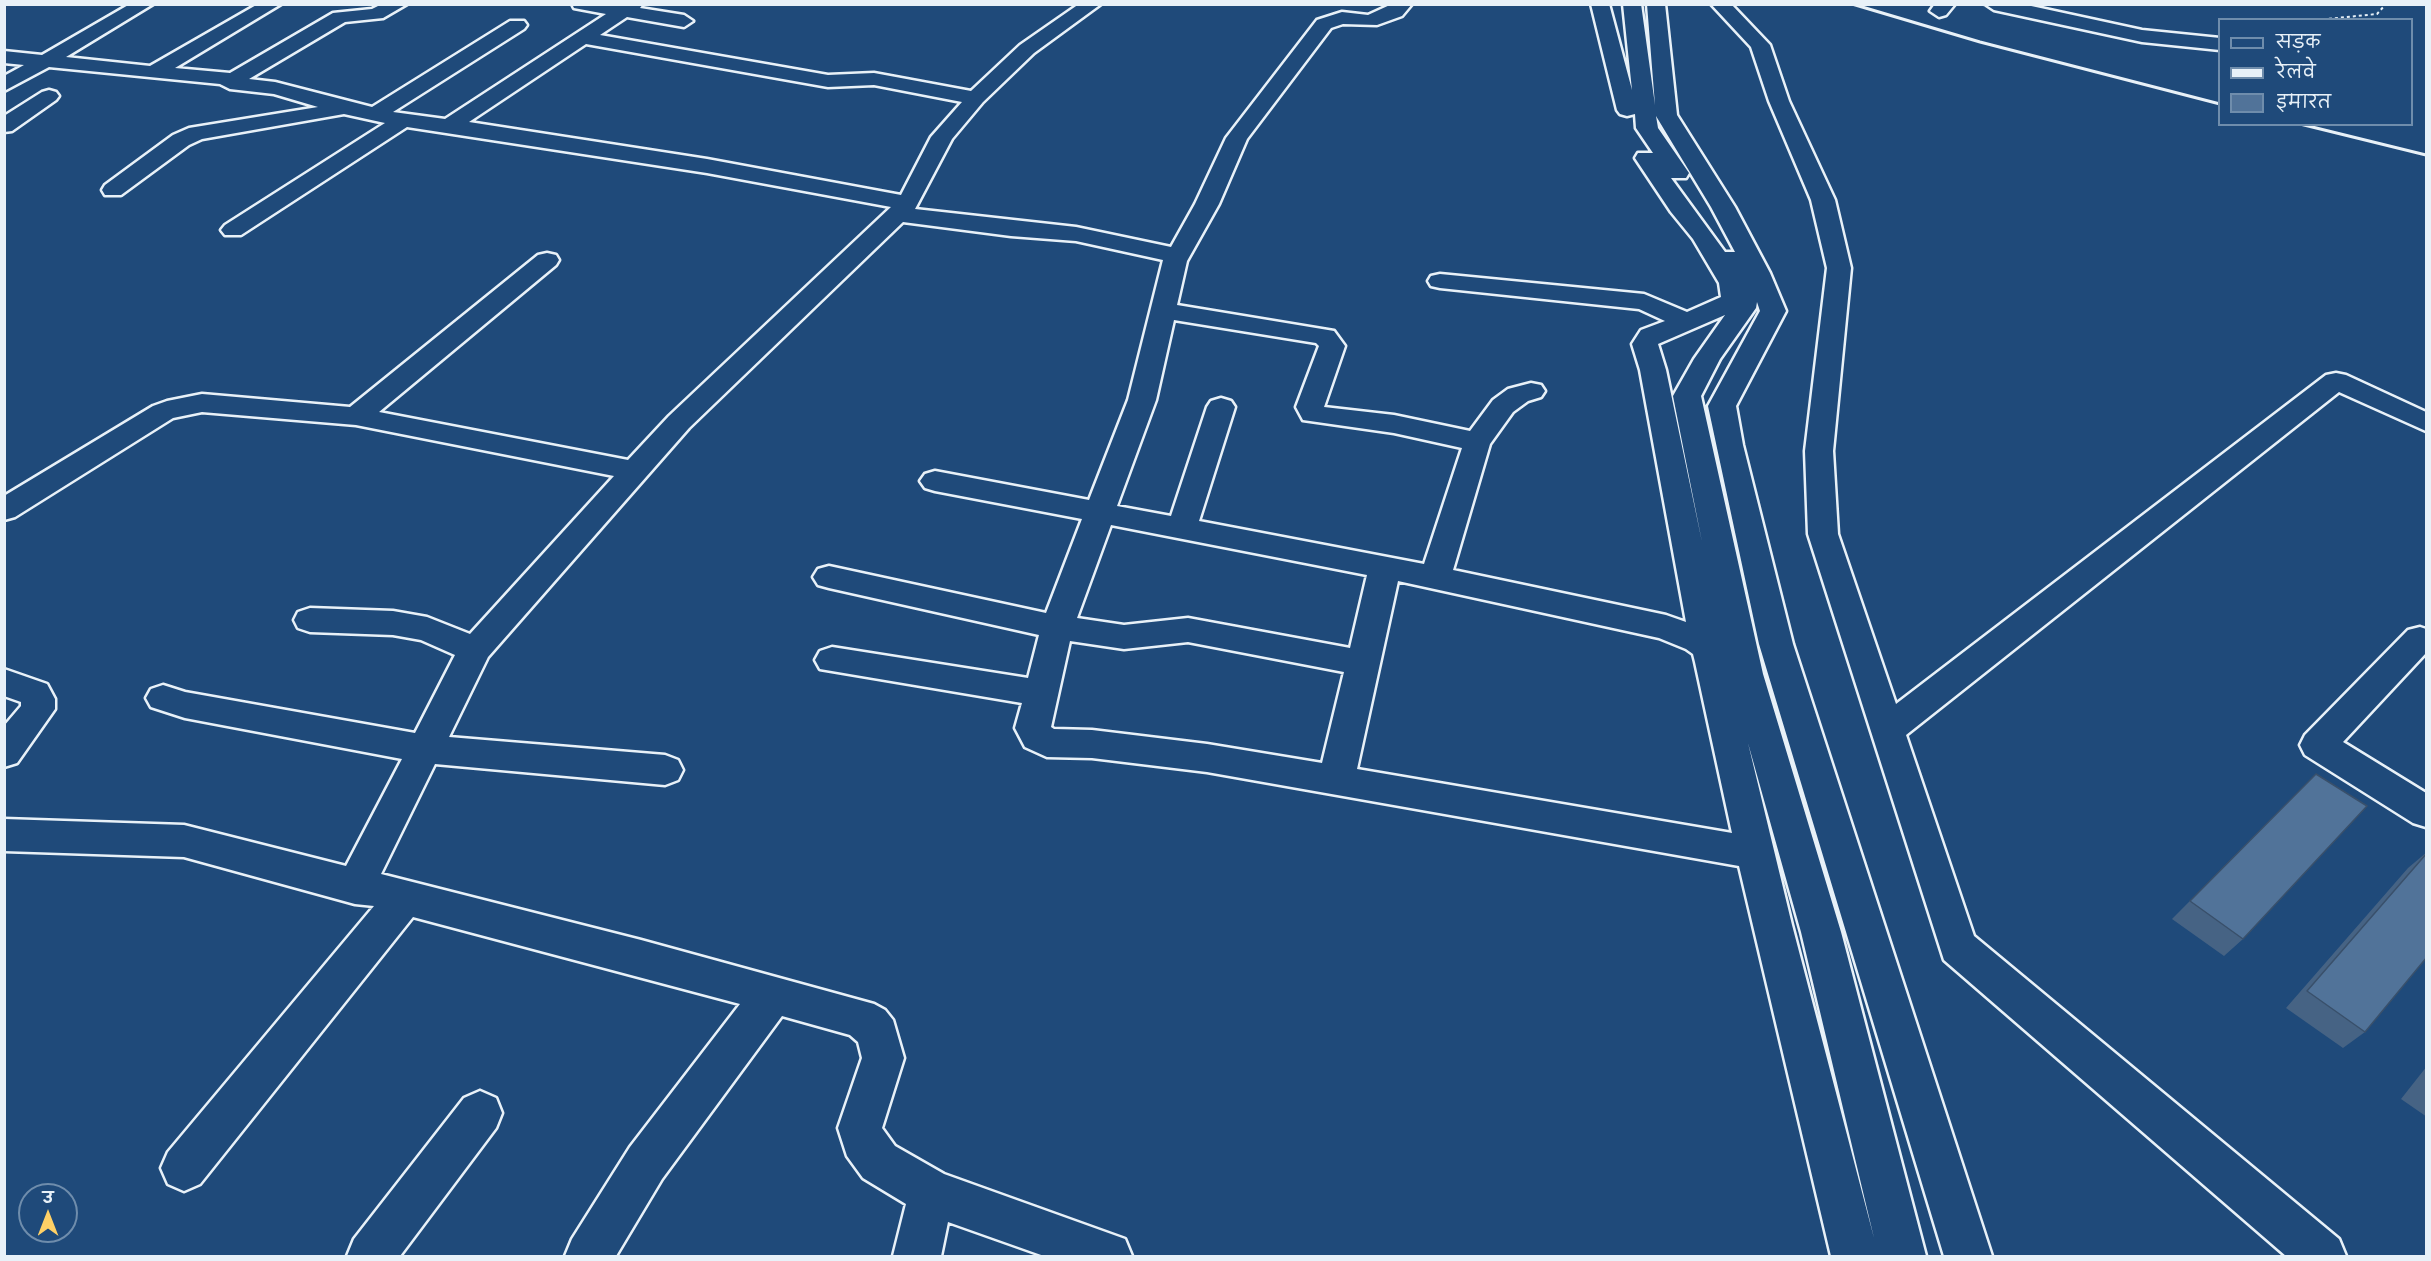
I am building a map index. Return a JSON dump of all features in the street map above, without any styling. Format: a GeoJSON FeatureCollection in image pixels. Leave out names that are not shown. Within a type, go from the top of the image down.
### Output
{"type":"FeatureCollection","features":[{"type":"Feature","properties":{"kind":"street"},"geometry":{"type":"LineString","coordinates":[[4,85],[144,4]]}},
{"type":"Feature","properties":{"kind":"street"},"geometry":{"type":"LineString","coordinates":[[153,72],[272,4]]}},
{"type":"Feature","properties":{"kind":"street"},"geometry":{"type":"LineString","coordinates":[[398,4],[376,14],[339,17],[230,83],[275,88],[346,108],[404,120],[707,166],[1011,229],[1076,234],[1178,256]]}},
{"type":"Feature","properties":{"kind":"street"},"geometry":{"type":"LineString","coordinates":[[581,4],[628,8],[684,21]]}},
{"type":"Feature","properties":{"kind":"street"},"geometry":{"type":"LineString","coordinates":[[355,887],[475,650],[679,422],[902,208],[942,138],[976,98],[1027,49],[1092,4]]}},
{"type":"Feature","properties":{"kind":"street"},"geometry":{"type":"LineString","coordinates":[[1403,4],[1395,12],[1370,21],[1342,18],[1324,24],[1237,138],[1207,204],[1178,256],[1142,400],[1058,627],[1033,728],[1038,737],[1047,743],[1092,744],[1207,758],[1756,853]]}},
{"type":"Feature","properties":{"kind":"street"},"geometry":{"type":"LineString","coordinates":[[1600,4],[1637,145],[1679,207],[1703,236],[1731,283],[1734,298],[1727,305],[1650,336],[1645,349],[1653,370],[1708,648],[1855,1257]]}},
{"type":"Feature","properties":{"kind":"street"},"geometry":{"type":"LineString","coordinates":[[1632,4],[1647,128],[1705,210],[1745,294],[1758,310]]}},
{"type":"Feature","properties":{"kind":"street"},"geometry":{"type":"LineString","coordinates":[[1656,4],[1666,115],[1724,207],[1758,273],[1758,310],[1723,365],[1688,396],[1746,674],[1821,932],[1902,1257]]}},
{"type":"Feature","properties":{"kind":"street"},"geometry":{"type":"LineString","coordinates":[[1720,4],[1760,45],[1779,101],[1826,212],[1839,268],[1819,451],[1823,534],[1958,947],[2322,1257]]}},
{"type":"Feature","properties":{"kind":"street"},"geometry":{"type":"LineString","coordinates":[[1994,4],[2142,36],[2218,44]]}},
{"type":"Feature","properties":{"kind":"street"},"geometry":{"type":"LineString","coordinates":[[449,126],[628,8]]}},
{"type":"Feature","properties":{"kind":"street"},"geometry":{"type":"LineString","coordinates":[[375,114],[518,25]]}},
{"type":"Feature","properties":{"kind":"street"},"geometry":{"type":"LineString","coordinates":[[582,38],[828,81],[874,79],[976,98]]}},
{"type":"Feature","properties":{"kind":"street"},"geometry":{"type":"LineString","coordinates":[[4,57],[234,79]]}},
{"type":"Feature","properties":{"kind":"street"},"geometry":{"type":"LineString","coordinates":[[4,126],[50,96]]}},
{"type":"Feature","properties":{"kind":"street"},"geometry":{"type":"LineString","coordinates":[[113,190],[182,140],[197,133],[346,108]]}},
{"type":"Feature","properties":{"kind":"street"},"geometry":{"type":"LineString","coordinates":[[233,230],[404,120]]}},
{"type":"Feature","properties":{"kind":"street"},"geometry":{"type":"LineString","coordinates":[[356,416],[547,261]]}},
{"type":"Feature","properties":{"kind":"street"},"geometry":{"type":"LineString","coordinates":[[1440,281],[1644,302],[1686,321]]}},
{"type":"Feature","properties":{"kind":"street"},"geometry":{"type":"LineString","coordinates":[[1163,310],[1325,337],[1332,346],[1310,407],[1313,414],[1394,424],[1470,439],[1476,444]]}},
{"type":"Feature","properties":{"kind":"street"},"geometry":{"type":"LineString","coordinates":[[1723,365],[1722,406],[1776,644],[1968,1257]]}},
{"type":"Feature","properties":{"kind":"street"},"geometry":{"type":"LineString","coordinates":[[1888,729],[2336,381],[2427,422]]}},
{"type":"Feature","properties":{"kind":"street"},"geometry":{"type":"LineString","coordinates":[[1435,578],[1476,444],[1503,406],[1518,395],[1531,391]]}},
{"type":"Feature","properties":{"kind":"street"},"geometry":{"type":"LineString","coordinates":[[4,510],[163,412],[177,407],[202,404],[356,416],[633,471]]}},
{"type":"Feature","properties":{"kind":"street"},"geometry":{"type":"LineString","coordinates":[[1182,527],[1221,407]]}},
{"type":"Feature","properties":{"kind":"street"},"geometry":{"type":"LineString","coordinates":[[935,481],[1385,567],[1666,627],[1685,633],[1708,648]]}},
{"type":"Feature","properties":{"kind":"street"},"geometry":{"type":"LineString","coordinates":[[1336,781],[1385,567]]}},
{"type":"Feature","properties":{"kind":"street"},"geometry":{"type":"LineString","coordinates":[[828,577],[1058,627],[1124,637],[1188,630],[1362,663]]}},
{"type":"Feature","properties":{"kind":"street"},"geometry":{"type":"LineString","coordinates":[[310,620],[393,623],[427,629],[475,650]]}},
{"type":"Feature","properties":{"kind":"street"},"geometry":{"type":"LineString","coordinates":[[2427,641],[2420,639],[2318,745],[2427,812]]}},
{"type":"Feature","properties":{"kind":"street"},"geometry":{"type":"LineString","coordinates":[[832,660],[1040,693]]}},
{"type":"Feature","properties":{"kind":"street"},"geometry":{"type":"LineString","coordinates":[[4,682],[35,693],[38,699],[38,709],[4,753]]}},
{"type":"Feature","properties":{"kind":"street"},"geometry":{"type":"LineString","coordinates":[[163,698],[185,705],[426,749],[665,770]]}},
{"type":"Feature","properties":{"kind":"street"},"geometry":{"type":"LineString","coordinates":[[9,833],[184,841],[859,1018],[870,1024],[878,1034],[883,1058],[863,1113],[860,1128],[862,1140],[879,1162],[932,1192],[1108,1257]]}},
{"type":"Feature","properties":{"kind":"street"},"geometry":{"type":"LineString","coordinates":[[183,1168],[404,899]]}},
{"type":"Feature","properties":{"kind":"street"},"geometry":{"type":"LineString","coordinates":[[589,1257],[646,1163],[676,1120],[773,994]]}},
{"type":"Feature","properties":{"kind":"street"},"geometry":{"type":"LineString","coordinates":[[371,1257],[480,1113]]}},
{"type":"Feature","properties":{"kind":"street"},"geometry":{"type":"LineString","coordinates":[[917,1257],[932,1192]]}},
{"type":"Feature","properties":{"kind":"path"},"geometry":{"type":"LineString","coordinates":[[2337,18],[2377,14],[2386,4]]}},
{"type":"Feature","properties":{"kind":"building"},"geometry":{"type":"Polygon","coordinates":[[[2316,774],[2367,806],[2243,939],[2190,901],[2316,774]]]}},
{"type":"Feature","properties":{"kind":"building"},"geometry":{"type":"Polygon","coordinates":[[[2427,853],[2427,957],[2365,1032],[2307,991],[2427,853]]]}},
{"type":"Feature","properties":{"kind":"railway"},"geometry":{"type":"LineString","coordinates":[[1852,4],[1980,42],[2218,103]]}},
{"type":"Feature","properties":{"kind":"railway"},"geometry":{"type":"LineString","coordinates":[[2308,126],[2426,155]]}}]}
